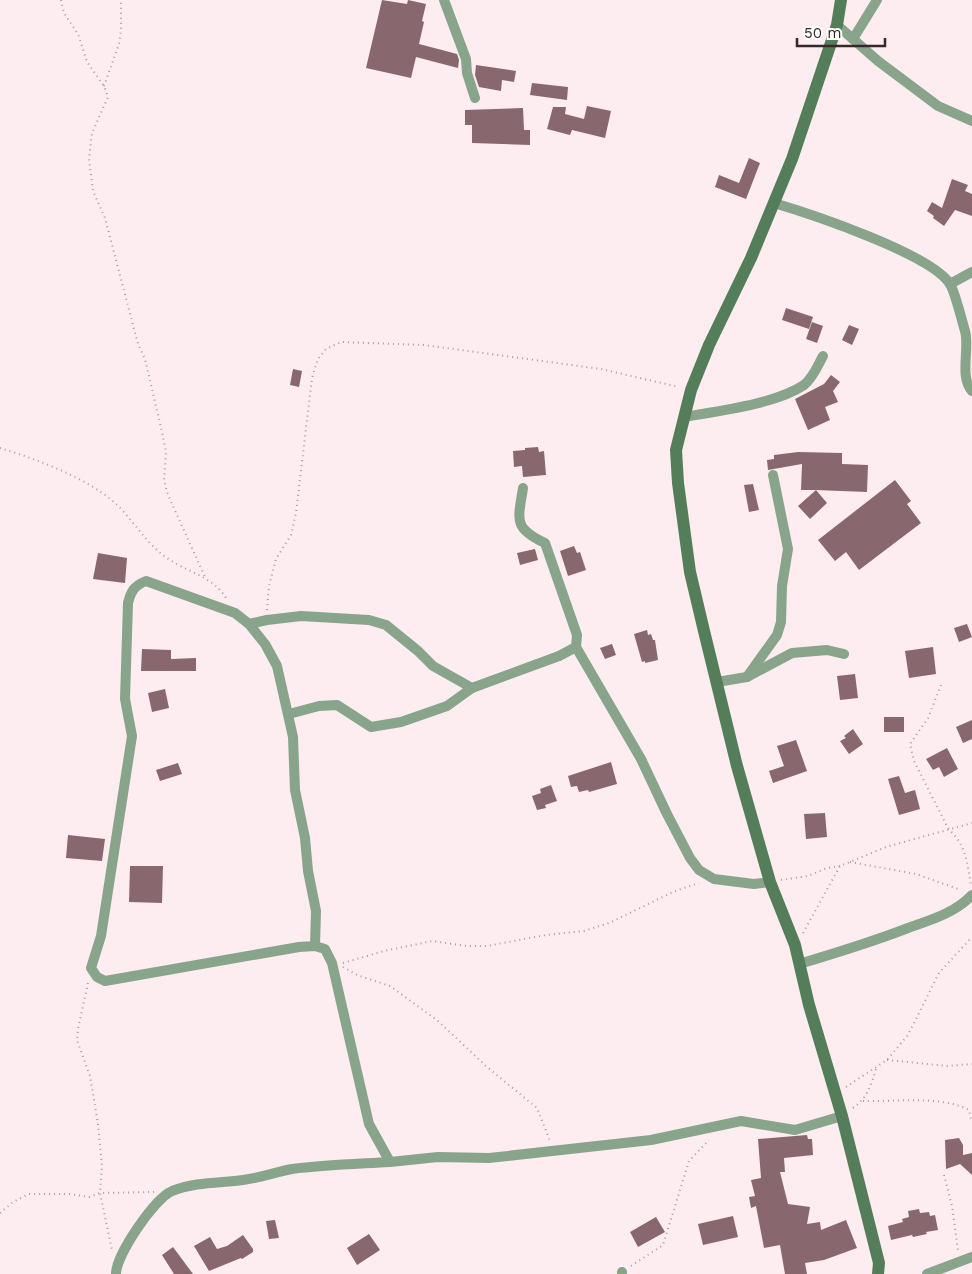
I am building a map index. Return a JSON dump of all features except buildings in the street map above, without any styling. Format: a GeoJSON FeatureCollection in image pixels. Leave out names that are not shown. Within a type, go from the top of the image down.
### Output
{"type":"FeatureCollection","features":[{"type":"Feature","properties":{"kind":"street"},"geometry":{"type":"LineString","coordinates":[[444,0],[466,59],[467,73],[475,98]]}},
{"type":"Feature","properties":{"kind":"street"},"geometry":{"type":"LineString","coordinates":[[841,0],[837,25],[792,159],[751,258],[709,345],[691,390],[676,450],[678,483],[690,572],[737,766],[770,882],[795,945],[808,1005],[842,1116],[878,1263],[878,1274]]}},
{"type":"Feature","properties":{"kind":"street"},"geometry":{"type":"LineString","coordinates":[[853,39],[877,0]]}},
{"type":"Feature","properties":{"kind":"street"},"geometry":{"type":"LineString","coordinates":[[837,25],[878,61],[938,106],[972,122]]}},
{"type":"Feature","properties":{"kind":"street"},"geometry":{"type":"LineString","coordinates":[[774,203],[840,225],[908,254],[934,270],[950,284],[966,334],[966,379],[972,390]]}},
{"type":"Feature","properties":{"kind":"street"},"geometry":{"type":"LineString","coordinates":[[950,284],[972,272]]}},
{"type":"Feature","properties":{"kind":"street"},"geometry":{"type":"LineString","coordinates":[[684,417],[735,409],[778,397],[805,384],[815,372],[823,356]]}},
{"type":"Feature","properties":{"kind":"street"},"geometry":{"type":"LineString","coordinates":[[747,677],[777,635],[781,622],[782,586],[788,549],[773,475]]}},
{"type":"Feature","properties":{"kind":"street"},"geometry":{"type":"LineString","coordinates":[[523,488],[519,515],[520,527],[530,536],[545,543],[577,635],[576,647],[641,759],[690,858],[699,870],[714,879],[754,884],[770,882]]}},
{"type":"Feature","properties":{"kind":"street"},"geometry":{"type":"LineString","coordinates":[[315,946],[316,911],[308,871],[305,838],[295,790],[293,736],[277,666],[265,644],[249,624],[236,613],[146,581],[138,584],[131,591],[128,603],[125,699],[132,736],[101,936],[92,968],[97,977],[105,981],[299,946],[315,946],[325,949],[332,963],[369,1124],[390,1162]]}},
{"type":"Feature","properties":{"kind":"street"},"geometry":{"type":"LineString","coordinates":[[249,624],[301,616],[369,620],[386,625],[433,666],[472,688]]}},
{"type":"Feature","properties":{"kind":"street"},"geometry":{"type":"LineString","coordinates":[[289,714],[320,706],[337,705],[371,727],[401,722],[447,706],[472,688],[560,656],[576,647]]}},
{"type":"Feature","properties":{"kind":"street"},"geometry":{"type":"LineString","coordinates":[[717,682],[747,677],[792,653],[828,650],[844,654]]}},
{"type":"Feature","properties":{"kind":"street"},"geometry":{"type":"LineString","coordinates":[[799,964],[873,941],[939,917],[953,911],[967,893]]}},
{"type":"Feature","properties":{"kind":"street"},"geometry":{"type":"LineString","coordinates":[[116,1270],[132,1237],[162,1198],[172,1192],[201,1183],[244,1180],[290,1170],[438,1156],[489,1158],[651,1140],[741,1121],[795,1130],[842,1116]]}},
{"type":"Feature","properties":{"kind":"street"},"geometry":{"type":"LineString","coordinates":[[927,1274],[972,1257]]}},
{"type":"Feature","properties":{"kind":"path"},"geometry":{"type":"LineString","coordinates":[[61,0],[64,13],[78,34],[87,62],[104,86],[108,97],[92,133],[89,159],[93,191],[105,218],[138,344],[145,359],[166,452],[164,480],[168,496],[205,577]]}},
{"type":"Feature","properties":{"kind":"path"},"geometry":{"type":"LineString","coordinates":[[104,86],[119,44],[121,0]]}},
{"type":"Feature","properties":{"kind":"path"},"geometry":{"type":"LineString","coordinates":[[266,620],[269,586],[276,559],[291,536],[296,513],[312,378],[318,359],[326,348],[341,342],[424,345],[601,370],[691,390]]}},
{"type":"Feature","properties":{"kind":"path"},"geometry":{"type":"LineString","coordinates":[[0,448],[32,457],[88,484],[114,503],[158,551],[170,560],[205,577],[222,591],[236,613]]}},
{"type":"Feature","properties":{"kind":"path"},"geometry":{"type":"LineString","coordinates":[[941,685],[928,718],[910,744],[914,761],[949,830],[956,836],[964,849],[972,889]]}},
{"type":"Feature","properties":{"kind":"path"},"geometry":{"type":"LineString","coordinates":[[770,882],[808,876],[827,868],[840,866],[886,847],[972,823]]}},
{"type":"Feature","properties":{"kind":"path"},"geometry":{"type":"LineString","coordinates":[[850,862],[916,874],[967,893]]}},
{"type":"Feature","properties":{"kind":"path"},"geometry":{"type":"LineString","coordinates":[[795,945],[808,927],[840,866]]}},
{"type":"Feature","properties":{"kind":"path"},"geometry":{"type":"LineString","coordinates":[[553,1150],[537,1108],[487,1067],[438,1021],[390,986],[357,975],[338,964],[384,951],[432,941],[467,946],[486,946],[546,935],[584,931],[608,923],[675,891],[714,879]]}},
{"type":"Feature","properties":{"kind":"path"},"geometry":{"type":"LineString","coordinates":[[835,1093],[876,1069],[887,1060],[908,1035],[939,973],[972,938]]}},
{"type":"Feature","properties":{"kind":"path"},"geometry":{"type":"LineString","coordinates":[[92,968],[77,1040],[90,1076],[98,1124],[102,1166],[100,1193],[116,1270]]}},
{"type":"Feature","properties":{"kind":"path"},"geometry":{"type":"LineString","coordinates":[[887,1060],[947,1066],[972,1064]]}},
{"type":"Feature","properties":{"kind":"path"},"geometry":{"type":"LineString","coordinates":[[842,1116],[863,1101],[876,1069]]}},
{"type":"Feature","properties":{"kind":"path"},"geometry":{"type":"LineString","coordinates":[[863,1101],[934,1101],[959,1105],[969,1110],[971,1120]]}},
{"type":"Feature","properties":{"kind":"path"},"geometry":{"type":"LineString","coordinates":[[622,1273],[663,1245],[689,1161],[719,1126]]}},
{"type":"Feature","properties":{"kind":"path"},"geometry":{"type":"LineString","coordinates":[[944,1175],[952,1206],[960,1262]]}},
{"type":"Feature","properties":{"kind":"path"},"geometry":{"type":"LineString","coordinates":[[0,1213],[13,1202],[29,1194],[70,1194],[89,1197],[100,1193],[172,1192]]}}]}
